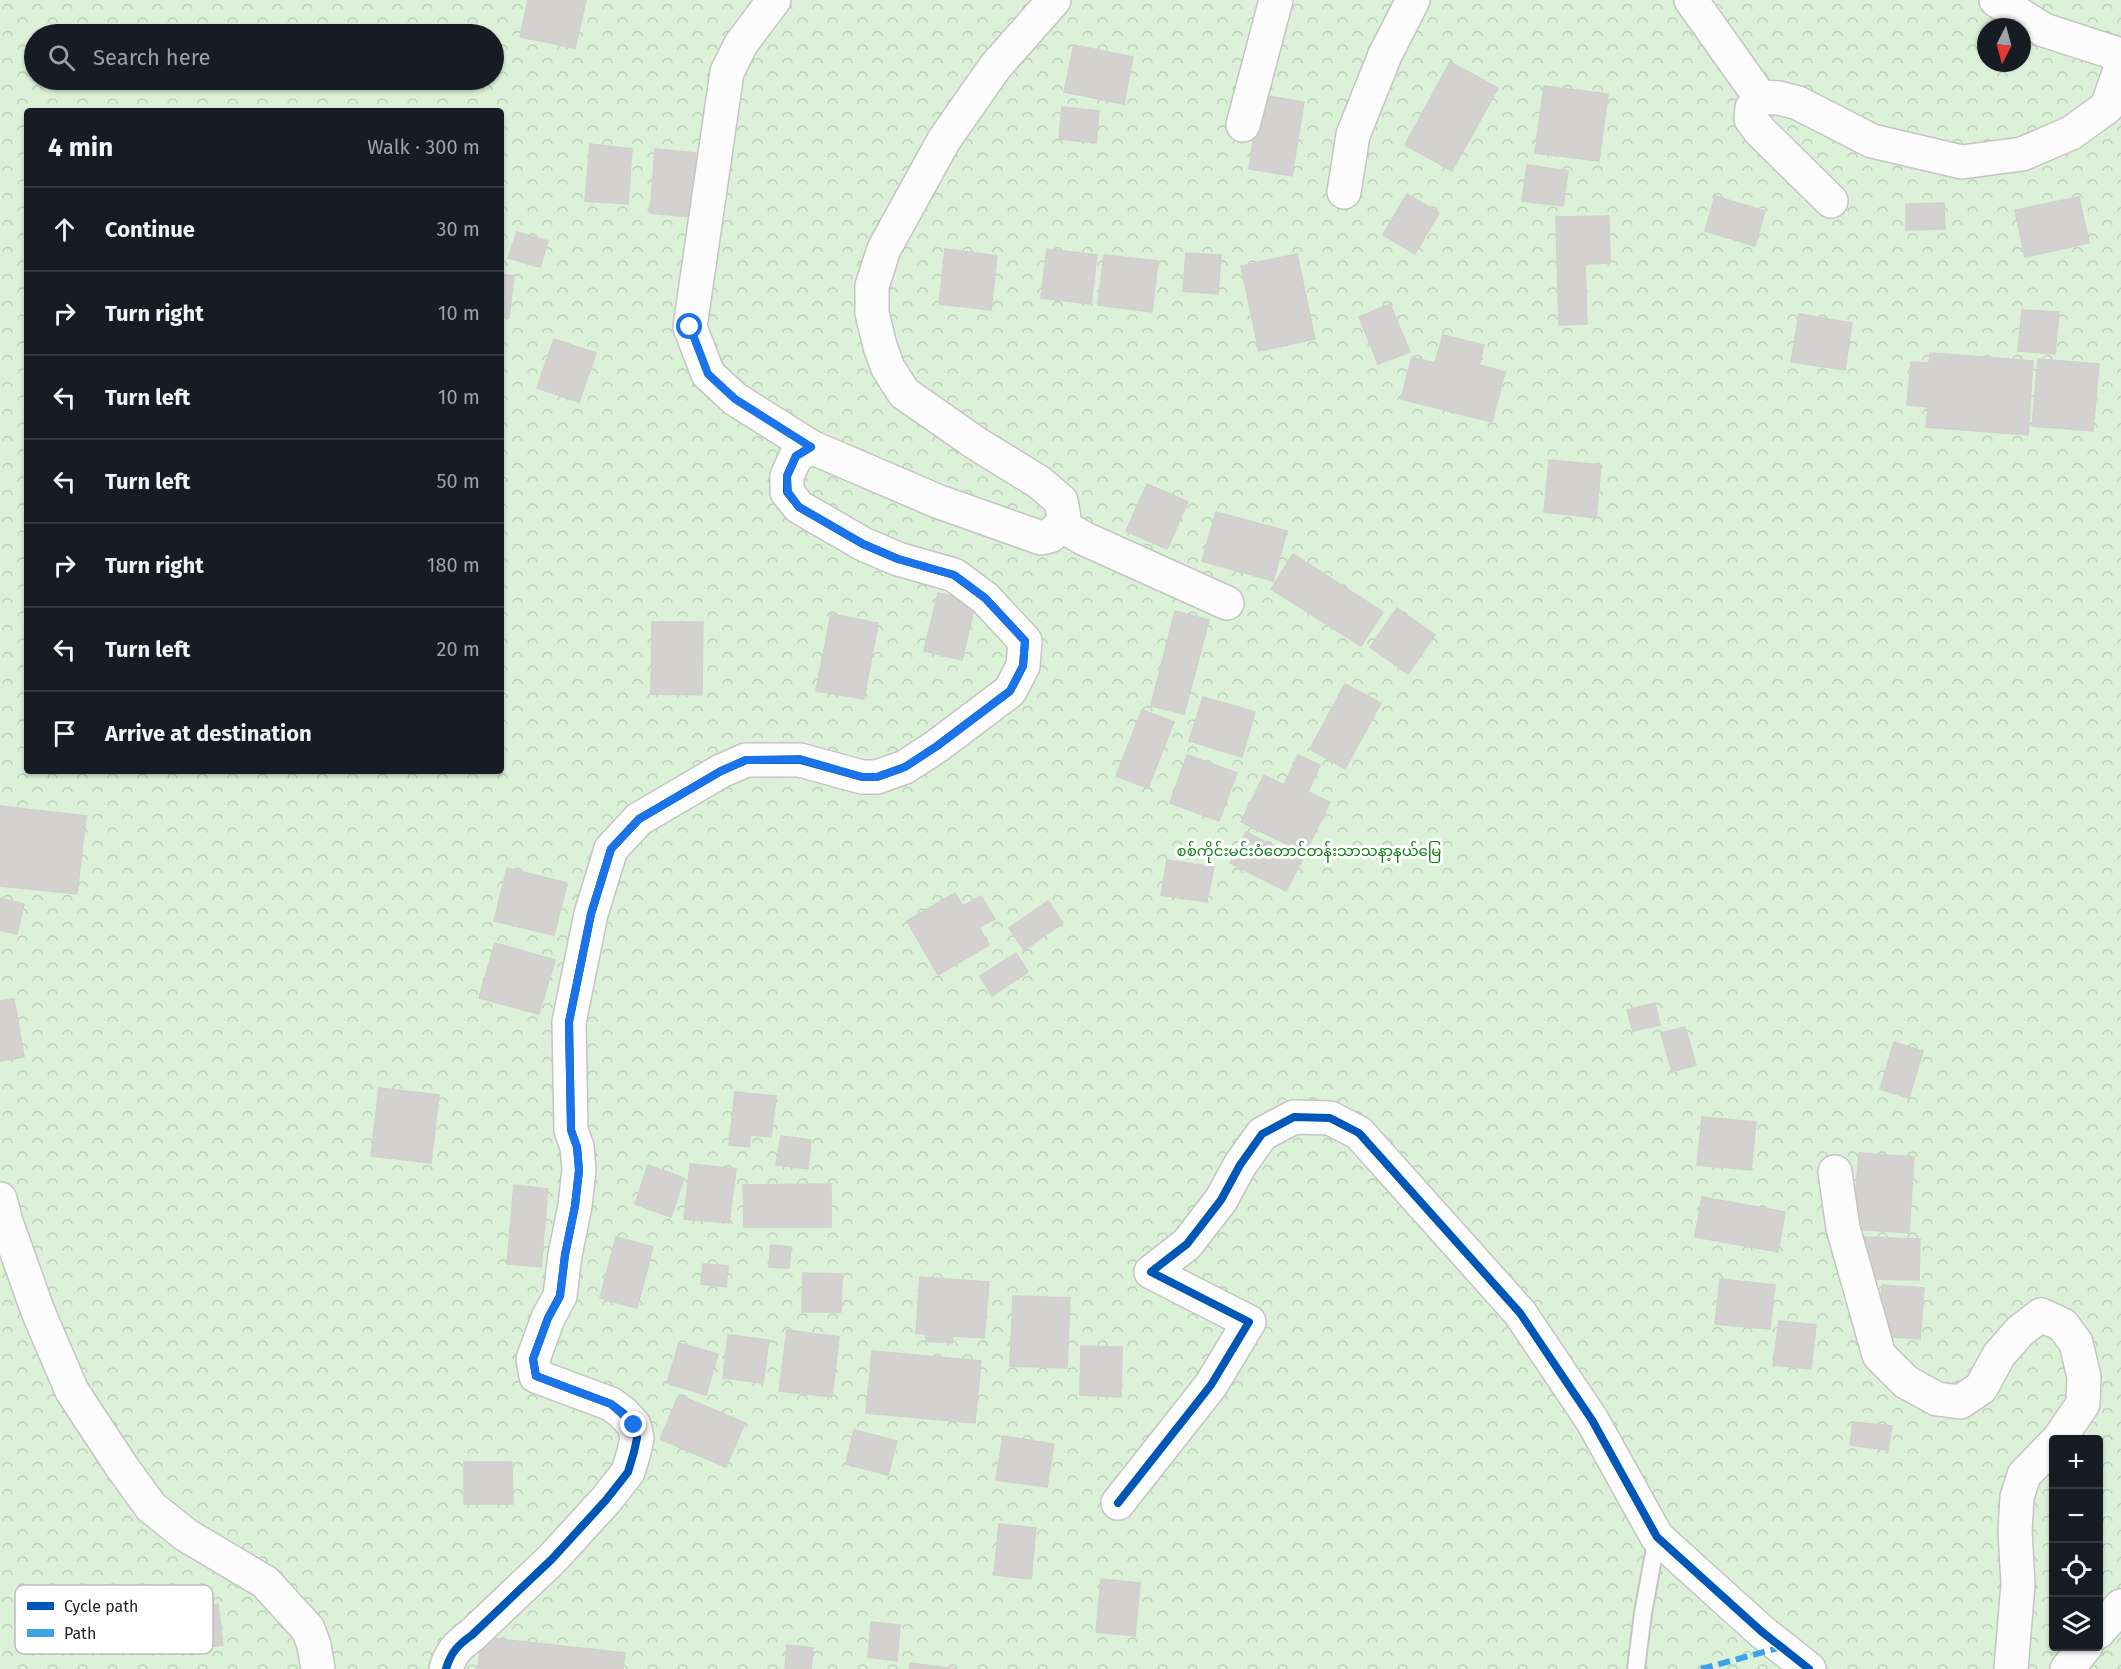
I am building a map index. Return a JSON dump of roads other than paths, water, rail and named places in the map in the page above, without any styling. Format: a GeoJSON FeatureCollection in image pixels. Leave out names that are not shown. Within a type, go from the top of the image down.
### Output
{"type":"FeatureCollection","features":[{"type":"Feature","properties":{"kind":"street"},"geometry":{"type":"LineString","coordinates":[[774,0],[741,44],[727,72],[690,327],[708,374],[735,399],[811,447],[937,501],[1041,538],[1050,536],[1061,525],[1064,519],[1061,501],[1039,482],[976,444],[904,393],[888,368],[880,346],[872,313],[872,286],[884,249],[944,140],[995,67],[1054,0]]}},
{"type":"Feature","properties":{"kind":"street"},"geometry":{"type":"LineString","coordinates":[[1243,125],[1276,0]]}},
{"type":"Feature","properties":{"kind":"street"},"geometry":{"type":"LineString","coordinates":[[1344,192],[1353,135],[1385,55],[1413,0]]}},
{"type":"Feature","properties":{"kind":"street"},"geometry":{"type":"LineString","coordinates":[[1691,0],[1760,97]]}},
{"type":"Feature","properties":{"kind":"street"},"geometry":{"type":"LineString","coordinates":[[1996,0],[2044,30],[2121,55]]}},
{"type":"Feature","properties":{"kind":"street"},"geometry":{"type":"LineString","coordinates":[[1760,97],[1779,98],[1798,103],[1872,141],[1962,162],[2022,154],[2071,133],[2107,107],[2121,66]]}},
{"type":"Feature","properties":{"kind":"street"},"geometry":{"type":"LineString","coordinates":[[1760,97],[1752,108],[1751,119],[1760,131],[1831,201]]}},
{"type":"Feature","properties":{"kind":"street"},"geometry":{"type":"LineString","coordinates":[[446,1669],[450,1656],[458,1645],[472,1635],[552,1559],[606,1500],[628,1472],[638,1438],[634,1425],[611,1404],[536,1376],[533,1359],[548,1318],[560,1296],[565,1255],[575,1206],[579,1170],[577,1147],[571,1130],[569,1022],[591,914],[611,849],[639,819],[721,771],[746,760],[800,759],[862,777],[877,777],[905,767],[1010,691],[1023,666],[1025,641],[985,598],[954,575],[898,559],[863,544],[799,507],[788,492],[787,476],[796,456],[811,447]]}},
{"type":"Feature","properties":{"kind":"street"},"geometry":{"type":"LineString","coordinates":[[1061,525],[1083,538],[1227,603]]}},
{"type":"Feature","properties":{"kind":"street"},"geometry":{"type":"LineString","coordinates":[[1118,1503],[1211,1385],[1249,1322],[1150,1272],[1187,1244],[1221,1200],[1240,1165],[1262,1134],[1294,1117],[1330,1118],[1359,1133],[1520,1313],[1592,1420],[1657,1537],[1761,1631],[1809,1669]]}},
{"type":"Feature","properties":{"kind":"street"},"geometry":{"type":"LineString","coordinates":[[1835,1172],[1843,1228],[1879,1355],[1906,1382],[1937,1399],[1960,1402],[1981,1388],[1999,1355],[2020,1331],[2041,1315],[2063,1325],[2076,1343],[2084,1377],[2083,1404],[2061,1435]]}},
{"type":"Feature","properties":{"kind":"street"},"geometry":{"type":"LineString","coordinates":[[0,1199],[39,1314],[72,1391],[122,1467],[152,1507],[186,1535],[265,1582],[308,1629],[314,1645],[318,1669]]}},
{"type":"Feature","properties":{"kind":"street"},"geometry":{"type":"LineString","coordinates":[[2011,1669],[2018,1584],[2015,1531],[2017,1497],[2024,1475],[2049,1449]]}},
{"type":"Feature","properties":{"kind":"street"},"geometry":{"type":"LineString","coordinates":[[2103,1626],[2121,1606]]}},
{"type":"Feature","properties":{"kind":"street"},"geometry":{"type":"LineString","coordinates":[[2067,1669],[2083,1651]]}},
{"type":"Feature","properties":{"kind":"lane"},"geometry":{"type":"LineString","coordinates":[[1636,1669],[1643,1613],[1657,1537]]}},
{"type":"Feature","properties":{"kind":"park label","name":"စစ်ကိုင်းမင်းဝံတောင်တန်းသာသနာ့နယ်မြေ"},"geometry":{"type":"Point","coordinates":[1309,851]}}]}
